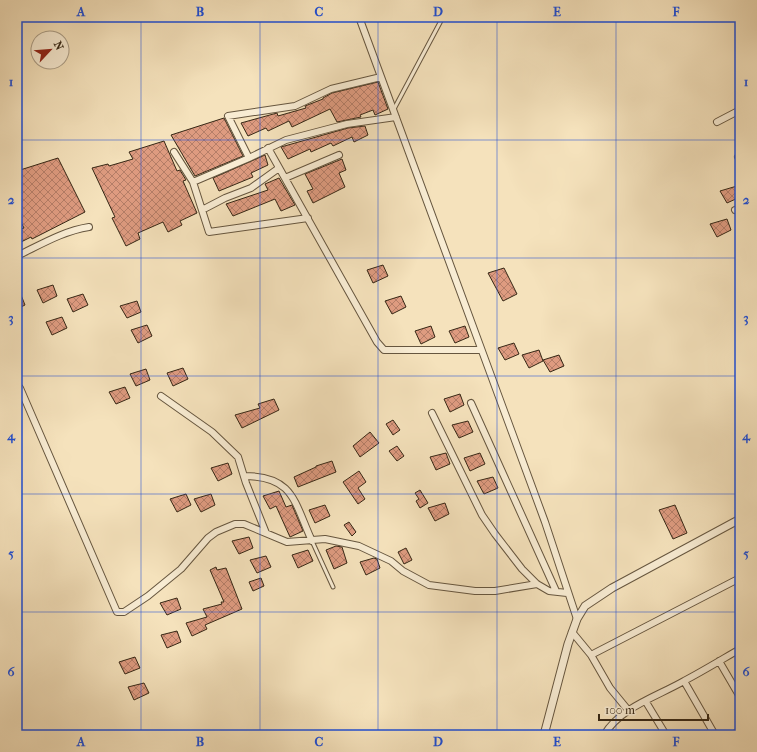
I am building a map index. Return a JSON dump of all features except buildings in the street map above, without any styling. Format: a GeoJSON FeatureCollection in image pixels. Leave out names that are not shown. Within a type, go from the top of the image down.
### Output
{"type":"FeatureCollection","features":[{"type":"Feature","properties":{"kind":"street"},"geometry":{"type":"LineString","coordinates":[[359,17],[545,522],[567,593],[577,619]]}},
{"type":"Feature","properties":{"kind":"street"},"geometry":{"type":"LineString","coordinates":[[249,158],[228,116],[295,106],[331,89],[381,77]]}},
{"type":"Feature","properties":{"kind":"street"},"geometry":{"type":"LineString","coordinates":[[718,122],[740,110]]}},
{"type":"Feature","properties":{"kind":"street"},"geometry":{"type":"LineString","coordinates":[[193,182],[292,138],[347,124],[396,117]]}},
{"type":"Feature","properties":{"kind":"street"},"geometry":{"type":"LineString","coordinates":[[268,148],[377,342],[384,350],[481,350]]}},
{"type":"Feature","properties":{"kind":"street"},"geometry":{"type":"LineString","coordinates":[[174,152],[193,182],[209,232],[308,218]]}},
{"type":"Feature","properties":{"kind":"street"},"geometry":{"type":"LineString","coordinates":[[285,178],[339,155]]}},
{"type":"Feature","properties":{"kind":"street"},"geometry":{"type":"LineString","coordinates":[[202,210],[225,198],[251,188],[279,168]]}},
{"type":"Feature","properties":{"kind":"street"},"geometry":{"type":"LineString","coordinates":[[17,256],[57,236],[78,228],[89,226]]}},
{"type":"Feature","properties":{"kind":"street"},"geometry":{"type":"LineString","coordinates":[[20,388],[116,612],[124,612],[148,596],[181,569],[208,538],[216,532],[235,524],[244,524],[287,542],[325,539],[359,546],[391,561],[403,571],[429,585],[475,591],[495,591],[537,584]]}},
{"type":"Feature","properties":{"kind":"street"},"geometry":{"type":"LineString","coordinates":[[161,396],[212,432],[238,457],[266,533]]}},
{"type":"Feature","properties":{"kind":"street"},"geometry":{"type":"LineString","coordinates":[[471,403],[556,591]]}},
{"type":"Feature","properties":{"kind":"street"},"geometry":{"type":"LineString","coordinates":[[432,413],[482,515],[509,552],[537,584],[549,591],[567,593]]}},
{"type":"Feature","properties":{"kind":"street"},"geometry":{"type":"LineString","coordinates":[[244,476],[258,476],[276,480],[288,488],[312,540]]}},
{"type":"Feature","properties":{"kind":"street"},"geometry":{"type":"LineString","coordinates":[[544,735],[572,632],[577,619],[585,606],[597,597],[740,520]]}},
{"type":"Feature","properties":{"kind":"street"},"geometry":{"type":"LineString","coordinates":[[591,655],[740,578]]}},
{"type":"Feature","properties":{"kind":"street"},"geometry":{"type":"LineString","coordinates":[[572,632],[591,655],[610,688],[628,710]]}},
{"type":"Feature","properties":{"kind":"street"},"geometry":{"type":"LineString","coordinates":[[604,735],[614,720],[628,710],[646,702],[740,649]]}},
{"type":"Feature","properties":{"kind":"street"},"geometry":{"type":"LineString","coordinates":[[719,661],[740,697]]}},
{"type":"Feature","properties":{"kind":"street"},"geometry":{"type":"LineString","coordinates":[[684,681],[715,735]]}},
{"type":"Feature","properties":{"kind":"street"},"geometry":{"type":"LineString","coordinates":[[646,702],[666,735]]}},
{"type":"Feature","properties":{"kind":"street"},"geometry":{"type":"LineString","coordinates":[[607,729],[612,735]]}},
{"type":"Feature","properties":{"kind":"street"},"geometry":{"type":"LineString","coordinates":[[733,735],[740,730]]}},
{"type":"Feature","properties":{"kind":"lane"},"geometry":{"type":"LineString","coordinates":[[393,111],[443,17]]}},
{"type":"Feature","properties":{"kind":"lane"},"geometry":{"type":"LineString","coordinates":[[312,540],[333,587]]}}]}
